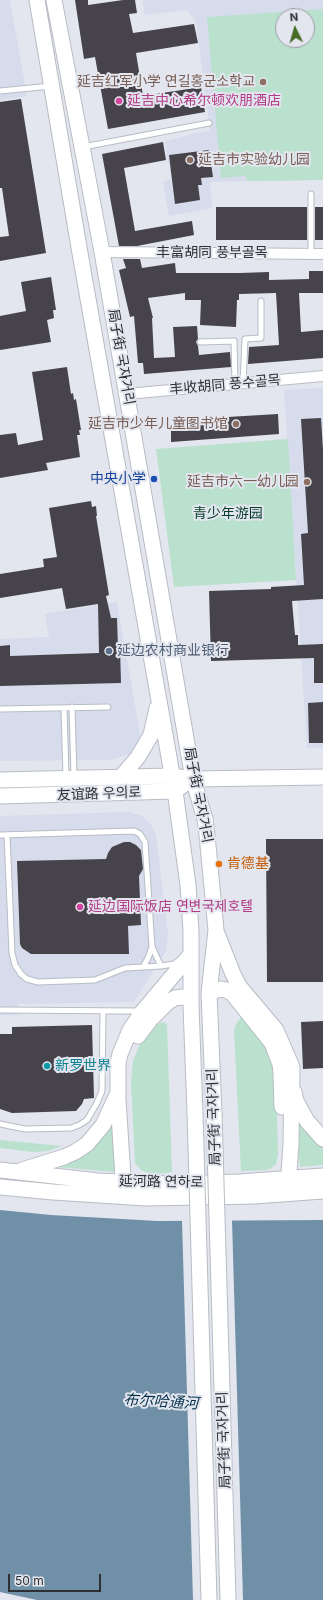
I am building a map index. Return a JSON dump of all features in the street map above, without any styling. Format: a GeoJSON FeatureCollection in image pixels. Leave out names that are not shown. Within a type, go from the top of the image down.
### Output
{"type":"FeatureCollection","features":[{"type":"Feature","properties":{"kind":"main road","name":"局子街 국자거리"},"geometry":{"type":"LineString","coordinates":[[37,0],[81,259],[159,697],[175,791],[188,885],[191,931],[191,996],[209,1600]]}},
{"type":"Feature","properties":{"kind":"main road","name":"局子街 국자거리"},"geometry":{"type":"LineString","coordinates":[[54,0],[102,252],[193,779],[205,819],[207,835],[216,930],[209,993],[214,1113],[228,1600]]}},
{"type":"Feature","properties":{"kind":"main road"},"geometry":{"type":"LineString","coordinates":[[121,777],[138,757],[151,735],[155,725],[159,697]]}},
{"type":"Feature","properties":{"kind":"main road","name":"友谊路 우의로"},"geometry":{"type":"LineString","coordinates":[[0,780],[172,776],[193,779],[323,777]]}},
{"type":"Feature","properties":{"kind":"main road"},"geometry":{"type":"LineString","coordinates":[[175,791],[193,779]]}},
{"type":"Feature","properties":{"kind":"main road","name":"友谊路 우의로"},"geometry":{"type":"LineString","coordinates":[[0,796],[175,791]]}},
{"type":"Feature","properties":{"kind":"main road"},"geometry":{"type":"LineString","coordinates":[[216,930],[239,986],[271,1023],[280,1039],[292,1067],[284,1194]]}},
{"type":"Feature","properties":{"kind":"main road"},"geometry":{"type":"LineString","coordinates":[[127,1190],[119,1090],[118,1064],[120,1054],[130,1030],[143,1011],[191,954]]}},
{"type":"Feature","properties":{"kind":"main road"},"geometry":{"type":"LineString","coordinates":[[209,993],[220,989],[226,990],[232,994],[272,1043],[280,1064],[281,1073],[285,1179]]}},
{"type":"Feature","properties":{"kind":"main road"},"geometry":{"type":"LineString","coordinates":[[127,1190],[127,1063],[134,1043],[140,1032],[166,1004],[175,998],[191,996]]}},
{"type":"Feature","properties":{"kind":"main road"},"geometry":{"type":"LineString","coordinates":[[292,1084],[296,1101],[301,1111],[314,1130],[323,1138]]}},
{"type":"Feature","properties":{"kind":"main road"},"geometry":{"type":"LineString","coordinates":[[16,1172],[64,1157],[87,1144],[103,1125],[119,1090]]}},
{"type":"Feature","properties":{"kind":"main road","name":"延河路 연하로"},"geometry":{"type":"LineString","coordinates":[[0,1170],[59,1178],[127,1190],[170,1184],[323,1176]]}},
{"type":"Feature","properties":{"kind":"main road","name":"延河路 연하로"},"geometry":{"type":"LineString","coordinates":[[0,1187],[284,1194],[323,1191]]}},
{"type":"Feature","properties":{"kind":"street","name":"丰富胡同 풍부골목"},"geometry":{"type":"LineString","coordinates":[[102,252],[323,254]]}},
{"type":"Feature","properties":{"kind":"street","name":"丰收胡同 풍수골목"},"geometry":{"type":"LineString","coordinates":[[127,394],[323,376]]}},
{"type":"Feature","properties":{"kind":"lane"},"geometry":{"type":"LineString","coordinates":[[0,92],[52,86]]}},
{"type":"Feature","properties":{"kind":"lane"},"geometry":{"type":"LineString","coordinates":[[82,148],[209,123]]}},
{"type":"Feature","properties":{"kind":"lane"},"geometry":{"type":"LineString","coordinates":[[311,194],[311,254]]}},
{"type":"Feature","properties":{"kind":"lane"},"geometry":{"type":"LineString","coordinates":[[239,384],[245,339],[261,338],[261,301]]}},
{"type":"Feature","properties":{"kind":"lane"},"geometry":{"type":"LineString","coordinates":[[200,342],[234,341],[239,384]]}},
{"type":"Feature","properties":{"kind":"lane"},"geometry":{"type":"LineString","coordinates":[[70,778],[72,707]]}},
{"type":"Feature","properties":{"kind":"lane"},"geometry":{"type":"LineString","coordinates":[[0,708],[108,707]]}},
{"type":"Feature","properties":{"kind":"lane"},"geometry":{"type":"LineString","coordinates":[[64,708],[70,778]]}},
{"type":"Feature","properties":{"kind":"lane"},"geometry":{"type":"LineString","coordinates":[[0,835],[134,831],[140,834],[145,842],[152,947],[161,966]]}},
{"type":"Feature","properties":{"kind":"lane"},"geometry":{"type":"LineString","coordinates":[[7,835],[12,953],[15,965],[21,974],[27,978],[38,982],[95,980],[125,968],[174,964],[191,954]]}},
{"type":"Feature","properties":{"kind":"lane"},"geometry":{"type":"LineString","coordinates":[[142,967],[148,958],[152,947]]}},
{"type":"Feature","properties":{"kind":"lane"},"geometry":{"type":"LineString","coordinates":[[0,1010],[143,1011]]}},
{"type":"Feature","properties":{"kind":"lane"},"geometry":{"type":"LineString","coordinates":[[0,1124],[25,1128],[71,1128],[87,1120],[97,1103],[102,1090],[103,1011]]}},
{"type":"Feature","properties":{"kind":"shaded area"},"geometry":{"type":"Polygon","coordinates":[[[0,0],[10,0],[27,96],[0,100],[0,0]]]}},
{"type":"Feature","properties":{"kind":"shaded area","name":"延吉红军小学 연길홍군소학교"},"geometry":{"type":"Polygon","coordinates":[[[143,0],[323,0],[323,180],[210,182],[212,208],[169,216],[163,182],[171,179],[165,141],[210,130],[196,22],[187,10],[144,15],[143,0]]]}},
{"type":"Feature","properties":{"kind":"shaded area"},"geometry":{"type":"Polygon","coordinates":[[[323,388],[323,748],[307,748],[284,390],[323,388]]]}},
{"type":"Feature","properties":{"kind":"shaded area"},"geometry":{"type":"Polygon","coordinates":[[[117,602],[140,734],[137,744],[129,754],[111,760],[0,761],[0,639],[49,637],[45,614],[117,602]]]}},
{"type":"Feature","properties":{"kind":"shaded area"},"geometry":{"type":"Polygon","coordinates":[[[129,812],[142,816],[152,826],[156,835],[168,934],[166,951],[134,1002],[18,1004],[18,1015],[0,1015],[0,816],[129,812]]]}},
{"type":"Feature","properties":{"kind":"green space","name":"延吉红军小学 연길홍군소학교"},"geometry":{"type":"Polygon","coordinates":[[[323,9],[323,180],[247,181],[246,176],[221,178],[207,17],[275,12],[275,48],[315,48],[315,10],[323,9]]]}},
{"type":"Feature","properties":{"kind":"green space","name":"青少年游园"},"geometry":{"type":"Polygon","coordinates":[[[288,439],[296,580],[174,587],[156,449],[288,439]]]}},
{"type":"Feature","properties":{"kind":"green space"},"geometry":{"type":"Polygon","coordinates":[[[242,1017],[245,1018],[272,1055],[277,1111],[278,1155],[276,1164],[270,1169],[266,1170],[241,1171],[234,1030],[237,1022],[242,1017]]]}},
{"type":"Feature","properties":{"kind":"green space"},"geometry":{"type":"Polygon","coordinates":[[[162,1022],[167,1024],[172,1172],[159,1174],[145,1172],[135,1163],[131,1082],[133,1061],[140,1044],[155,1026],[162,1022]]]}},
{"type":"Feature","properties":{"kind":"green space"},"geometry":{"type":"Polygon","coordinates":[[[297,1111],[323,1144],[323,1165],[300,1167],[297,1111]]]}},
{"type":"Feature","properties":{"kind":"green space"},"geometry":{"type":"Polygon","coordinates":[[[113,1119],[117,1172],[56,1167],[113,1119]]]}},
{"type":"Feature","properties":{"kind":"green space"},"geometry":{"type":"Polygon","coordinates":[[[0,1140],[62,1146],[48,1151],[33,1152],[0,1148],[0,1140]]]}},
{"type":"Feature","properties":{"kind":"water","name":"布尔哈通河"},"geometry":{"type":"Polygon","coordinates":[[[0,1210],[51,1215],[157,1221],[323,1220],[323,1600],[37,1600],[0,1592],[0,1210]]]}},
{"type":"Feature","properties":{"kind":"pier"},"geometry":{"type":"Polygon","coordinates":[[[182,1220],[232,1220],[243,1600],[193,1600],[182,1220]]]}},
{"type":"Feature","properties":{"kind":"building"},"geometry":{"type":"Polygon","coordinates":[[[75,0],[88,0],[88,5],[123,0],[135,0],[137,13],[129,14],[133,33],[194,24],[198,43],[136,53],[143,96],[201,87],[205,112],[108,129],[95,57],[84,59],[75,0]]]}},
{"type":"Feature","properties":{"kind":"building"},"geometry":{"type":"Polygon","coordinates":[[[21,99],[46,253],[0,261],[0,237],[9,236],[2,188],[0,188],[0,102],[21,99]]]}},
{"type":"Feature","properties":{"kind":"building"},"geometry":{"type":"Polygon","coordinates":[[[163,142],[166,160],[124,168],[135,231],[192,221],[194,235],[137,246],[119,246],[102,154],[163,142]]]}},
{"type":"Feature","properties":{"kind":"building"},"geometry":{"type":"Polygon","coordinates":[[[209,150],[213,177],[201,178],[202,185],[198,185],[200,200],[175,204],[169,155],[209,150]]]}},
{"type":"Feature","properties":{"kind":"building"},"geometry":{"type":"Polygon","coordinates":[[[216,207],[307,207],[307,240],[216,240],[216,207]]]}},
{"type":"Feature","properties":{"kind":"building"},"geometry":{"type":"Polygon","coordinates":[[[315,207],[323,207],[323,240],[315,240],[315,207]]]}},
{"type":"Feature","properties":{"kind":"building"},"geometry":{"type":"Polygon","coordinates":[[[123,259],[140,259],[142,268],[175,263],[176,273],[269,272],[269,280],[309,279],[309,271],[323,271],[323,293],[299,293],[301,332],[323,330],[323,358],[248,364],[249,347],[279,345],[276,293],[239,294],[239,300],[237,300],[236,327],[200,325],[201,300],[185,300],[185,293],[148,298],[153,318],[154,358],[175,357],[173,327],[197,326],[198,339],[196,342],[199,355],[230,352],[231,367],[144,374],[143,363],[138,363],[134,316],[130,317],[119,270],[126,268],[123,259]]]}},
{"type":"Feature","properties":{"kind":"building"},"geometry":{"type":"Polygon","coordinates":[[[51,277],[56,310],[53,310],[54,318],[47,320],[51,342],[0,350],[0,316],[26,311],[21,282],[51,277]]]}},
{"type":"Feature","properties":{"kind":"building"},"geometry":{"type":"Polygon","coordinates":[[[67,367],[71,394],[73,393],[74,400],[76,399],[81,430],[79,430],[80,435],[77,435],[80,457],[46,463],[48,470],[0,478],[0,435],[16,433],[18,445],[43,440],[32,372],[67,367]]]}},
{"type":"Feature","properties":{"kind":"building","name":"延吉市少年儿童图书馆"},"geometry":{"type":"Polygon","coordinates":[[[278,414],[279,434],[171,442],[171,430],[194,429],[194,419],[278,414]]]}},
{"type":"Feature","properties":{"kind":"building"},"geometry":{"type":"Polygon","coordinates":[[[321,418],[323,450],[323,599],[292,601],[295,635],[298,635],[298,645],[323,644],[323,683],[314,683],[314,658],[211,661],[209,591],[271,589],[271,587],[304,585],[301,534],[308,533],[301,419],[321,418]]]}},
{"type":"Feature","properties":{"kind":"building"},"geometry":{"type":"Polygon","coordinates":[[[91,501],[92,507],[96,506],[96,516],[109,595],[106,596],[111,618],[117,618],[121,683],[0,686],[0,646],[10,645],[10,656],[99,653],[98,604],[66,609],[62,588],[0,598],[0,574],[44,567],[43,559],[57,557],[49,508],[91,501]]]}},
{"type":"Feature","properties":{"kind":"building"},"geometry":{"type":"Polygon","coordinates":[[[323,702],[323,743],[309,743],[308,703],[323,702]]]}},
{"type":"Feature","properties":{"kind":"building"},"geometry":{"type":"Polygon","coordinates":[[[266,839],[323,839],[323,982],[267,982],[266,839]]]}},
{"type":"Feature","properties":{"kind":"building","name":"延边国际饭店 연변국제호텔"},"geometry":{"type":"Polygon","coordinates":[[[124,842],[130,842],[141,850],[143,869],[139,876],[141,925],[128,926],[129,954],[31,954],[22,948],[20,944],[17,861],[106,859],[112,847],[124,842]]]}},
{"type":"Feature","properties":{"kind":"building"},"geometry":{"type":"Polygon","coordinates":[[[323,1021],[323,1068],[303,1069],[301,1022],[323,1021]]]}},
{"type":"Feature","properties":{"kind":"building","name":"新罗世界"},"geometry":{"type":"Polygon","coordinates":[[[92,1025],[94,1098],[84,1099],[76,1111],[12,1113],[0,1109],[0,1034],[12,1034],[12,1027],[92,1025]]]}},
{"type":"Feature","properties":{"kind":"place","name":"延吉红军小学 연길홍군소학교"},"geometry":{"type":"Point","coordinates":[263,82]}},
{"type":"Feature","properties":{"kind":"place","name":"延吉中心希尔顿欢朋酒店"},"geometry":{"type":"Point","coordinates":[119,101]}},
{"type":"Feature","properties":{"kind":"place","name":"延吉市实验幼儿园"},"geometry":{"type":"Point","coordinates":[190,160]}},
{"type":"Feature","properties":{"kind":"place","name":"延吉市少年儿童图书馆"},"geometry":{"type":"Point","coordinates":[236,424]}},
{"type":"Feature","properties":{"kind":"place","name":"中央小学"},"geometry":{"type":"Point","coordinates":[154,479]}},
{"type":"Feature","properties":{"kind":"place","name":"延吉市六一幼儿园"},"geometry":{"type":"Point","coordinates":[307,482]}},
{"type":"Feature","properties":{"kind":"place","name":"延边农村商业银行"},"geometry":{"type":"Point","coordinates":[109,651]}},
{"type":"Feature","properties":{"kind":"place","name":"肯德基"},"geometry":{"type":"Point","coordinates":[219,864]}},
{"type":"Feature","properties":{"kind":"place","name":"延边国际饭店 연변국제호텔"},"geometry":{"type":"Point","coordinates":[80,907]}},
{"type":"Feature","properties":{"kind":"place","name":"新罗世界"},"geometry":{"type":"Point","coordinates":[47,1066]}}]}
